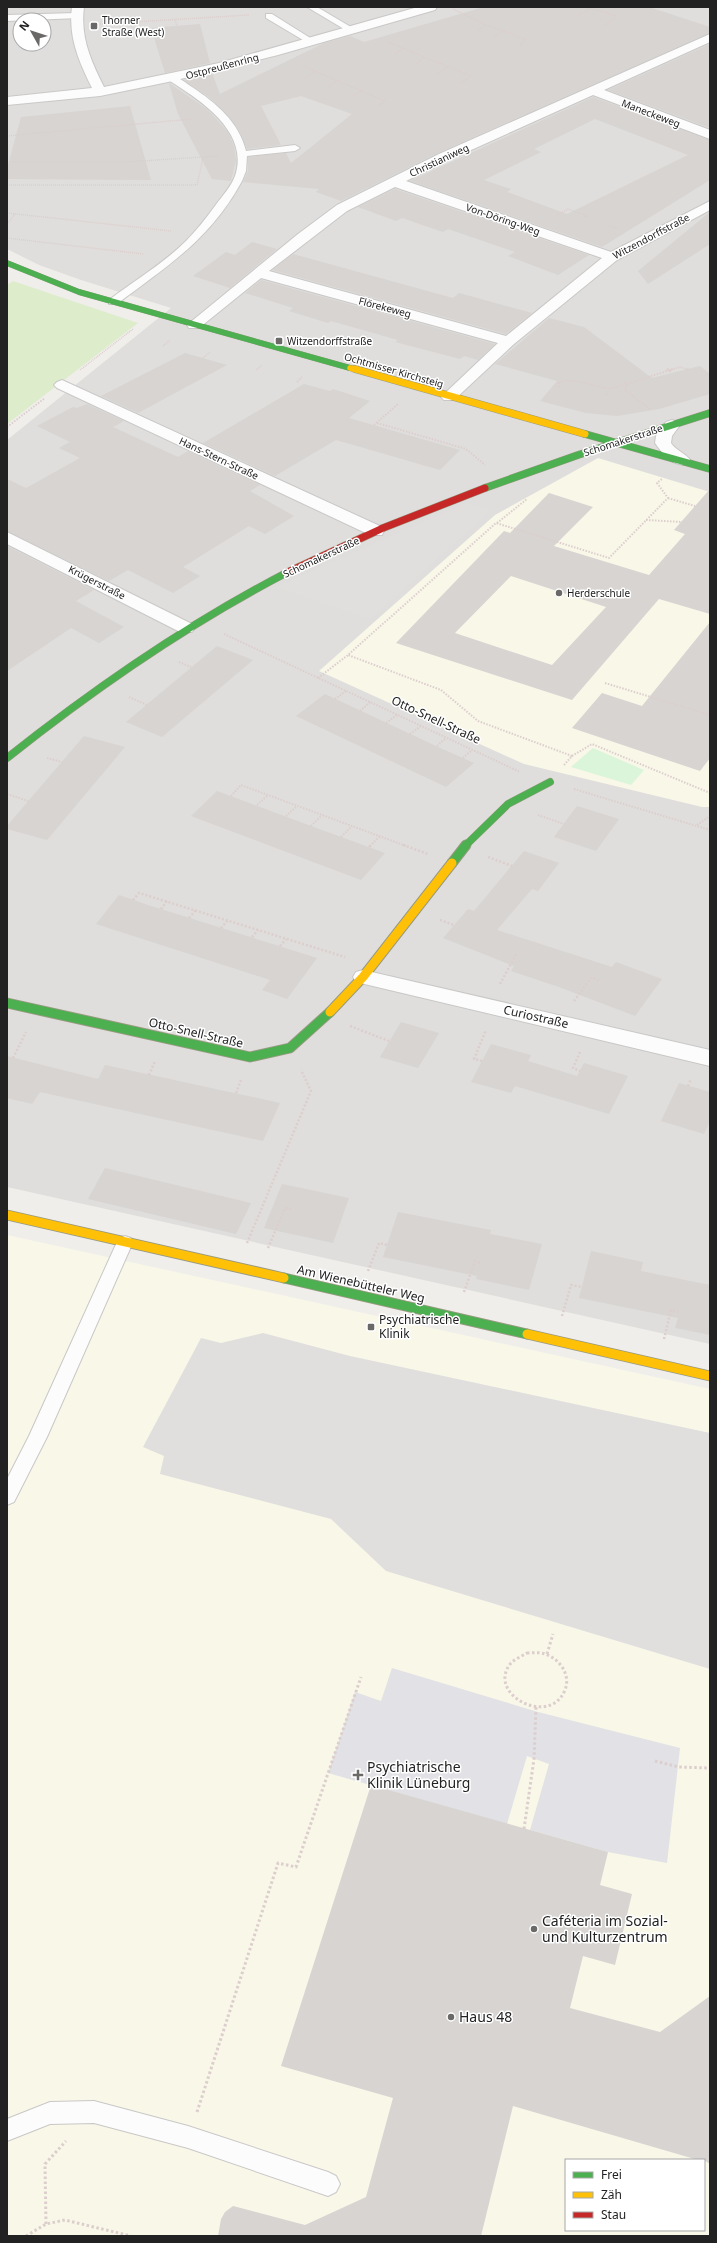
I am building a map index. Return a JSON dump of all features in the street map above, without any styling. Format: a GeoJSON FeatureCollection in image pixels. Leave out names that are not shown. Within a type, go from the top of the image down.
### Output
{"type":"FeatureCollection","features":[{"type":"Feature","properties":{"kind":"street","name":"Ostpreußenring"},"geometry":{"type":"LineString","coordinates":[[7,101],[100,92],[173,79],[432,7]]}},
{"type":"Feature","properties":{"kind":"street"},"geometry":{"type":"LineString","coordinates":[[77,12],[76,36],[100,92]]}},
{"type":"Feature","properties":{"kind":"street","name":"Christianiweg"},"geometry":{"type":"LineString","coordinates":[[194,325],[342,208],[394,182],[592,90],[710,38]]}},
{"type":"Feature","properties":{"kind":"street","name":"Maneckeweg"},"geometry":{"type":"LineString","coordinates":[[592,90],[710,135]]}},
{"type":"Feature","properties":{"kind":"street","name":"Von-Döring-Weg"},"geometry":{"type":"LineString","coordinates":[[394,182],[612,257]]}},
{"type":"Feature","properties":{"kind":"street","name":"Witzendorffstraße"},"geometry":{"type":"LineString","coordinates":[[449,397],[509,341],[612,257],[710,205]]}},
{"type":"Feature","properties":{"kind":"street","name":"Ochtmisser Kirchsteig"},"geometry":{"type":"LineString","coordinates":[[7,263],[44,280],[113,302],[710,469]]}},
{"type":"Feature","properties":{"kind":"street","name":"Flörekeweg"},"geometry":{"type":"LineString","coordinates":[[260,273],[509,341]]}},
{"type":"Feature","properties":{"kind":"street","name":"Hans-Stern-Straße"},"geometry":{"type":"LineString","coordinates":[[62,384],[376,531]]}},
{"type":"Feature","properties":{"kind":"street","name":"Schomakerstraße"},"geometry":{"type":"LineString","coordinates":[[9,755],[62,714],[191,625],[282,574],[376,531],[503,481],[710,413]]}},
{"type":"Feature","properties":{"kind":"street","name":"Schomakerstraße"},"geometry":{"type":"LineString","coordinates":[[672,425],[664,436],[663,443],[670,452],[683,461]]}},
{"type":"Feature","properties":{"kind":"street","name":"Krügerstraße"},"geometry":{"type":"LineString","coordinates":[[7,537],[191,625]]}},
{"type":"Feature","properties":{"kind":"street","name":"Otto-Snell-Straße"},"geometry":{"type":"LineString","coordinates":[[7,1003],[250,1057],[290,1048],[324,1017],[367,971],[464,847],[508,804],[550,782]]}},
{"type":"Feature","properties":{"kind":"street","name":"Curiostraße"},"geometry":{"type":"LineString","coordinates":[[367,971],[492,1007],[710,1058]]}},
{"type":"Feature","properties":{"kind":"street","name":"Am Wienebütteler Weg"},"geometry":{"type":"LineString","coordinates":[[7,1215],[710,1376]]}},
{"type":"Feature","properties":{"kind":"lane"},"geometry":{"type":"LineString","coordinates":[[311,7],[356,29]]}},
{"type":"Feature","properties":{"kind":"lane"},"geometry":{"type":"LineString","coordinates":[[7,18],[77,12]]}},
{"type":"Feature","properties":{"kind":"lane"},"geometry":{"type":"LineString","coordinates":[[269,16],[311,41]]}},
{"type":"Feature","properties":{"kind":"lane"},"geometry":{"type":"LineString","coordinates":[[113,302],[144,279],[198,234],[236,184],[241,170],[242,154],[234,134],[222,116],[203,98],[173,79]]}},
{"type":"Feature","properties":{"kind":"lane"},"geometry":{"type":"LineString","coordinates":[[242,154],[295,148]]}},
{"type":"Feature","properties":{"kind":"lane"},"geometry":{"type":"LineString","coordinates":[[7,1497],[38,1437],[125,1242]]}},
{"type":"Feature","properties":{"kind":"lane"},"geometry":{"type":"LineString","coordinates":[[7,2130],[50,2113],[94,2112],[188,2137],[328,2184]]}},
{"type":"Feature","properties":{"kind":"path"},"geometry":{"type":"LineString","coordinates":[[449,7],[502,32],[525,39],[520,47]]}},
{"type":"Feature","properties":{"kind":"path"},"geometry":{"type":"LineString","coordinates":[[585,7],[617,16],[605,25]]}},
{"type":"Feature","properties":{"kind":"path"},"geometry":{"type":"LineString","coordinates":[[578,15],[590,9]]}},
{"type":"Feature","properties":{"kind":"path"},"geometry":{"type":"LineString","coordinates":[[98,24],[256,15]]}},
{"type":"Feature","properties":{"kind":"path"},"geometry":{"type":"LineString","coordinates":[[220,17],[222,21]]}},
{"type":"Feature","properties":{"kind":"path"},"geometry":{"type":"LineString","coordinates":[[175,20],[177,26]]}},
{"type":"Feature","properties":{"kind":"path"},"geometry":{"type":"LineString","coordinates":[[478,30],[486,25]]}},
{"type":"Feature","properties":{"kind":"path"},"geometry":{"type":"LineString","coordinates":[[356,29],[471,76],[460,84]]}},
{"type":"Feature","properties":{"kind":"path"},"geometry":{"type":"LineString","coordinates":[[494,36],[502,32]]}},
{"type":"Feature","properties":{"kind":"path"},"geometry":{"type":"LineString","coordinates":[[395,54],[402,48]]}},
{"type":"Feature","properties":{"kind":"path"},"geometry":{"type":"LineString","coordinates":[[278,50],[315,72],[385,101],[378,106]]}},
{"type":"Feature","properties":{"kind":"path"},"geometry":{"type":"LineString","coordinates":[[416,64],[424,57]]}},
{"type":"Feature","properties":{"kind":"path"},"geometry":{"type":"LineString","coordinates":[[437,74],[448,67]]}},
{"type":"Feature","properties":{"kind":"path"},"geometry":{"type":"LineString","coordinates":[[306,77],[315,72]]}},
{"type":"Feature","properties":{"kind":"path"},"geometry":{"type":"LineString","coordinates":[[329,87],[336,81]]}},
{"type":"Feature","properties":{"kind":"path"},"geometry":{"type":"LineString","coordinates":[[352,96],[362,91]]}},
{"type":"Feature","properties":{"kind":"path"},"geometry":{"type":"LineString","coordinates":[[7,136],[222,116]]}},
{"type":"Feature","properties":{"kind":"path"},"geometry":{"type":"LineString","coordinates":[[7,162],[167,161],[242,154]]}},
{"type":"Feature","properties":{"kind":"path"},"geometry":{"type":"LineString","coordinates":[[7,186],[197,185],[203,158]]}},
{"type":"Feature","properties":{"kind":"path"},"geometry":{"type":"LineString","coordinates":[[29,167],[32,162]]}},
{"type":"Feature","properties":{"kind":"path"},"geometry":{"type":"LineString","coordinates":[[75,165],[78,162]]}},
{"type":"Feature","properties":{"kind":"path"},"geometry":{"type":"LineString","coordinates":[[123,166],[126,162]]}},
{"type":"Feature","properties":{"kind":"path"},"geometry":{"type":"LineString","coordinates":[[7,213],[172,231],[167,237]]}},
{"type":"Feature","properties":{"kind":"path"},"geometry":{"type":"LineString","coordinates":[[7,224],[15,214]]}},
{"type":"Feature","properties":{"kind":"path"},"geometry":{"type":"LineString","coordinates":[[42,222],[45,217]]}},
{"type":"Feature","properties":{"kind":"path"},"geometry":{"type":"LineString","coordinates":[[130,230],[134,227]]}},
{"type":"Feature","properties":{"kind":"path"},"geometry":{"type":"LineString","coordinates":[[7,238],[145,254]]}},
{"type":"Feature","properties":{"kind":"path"},"geometry":{"type":"LineString","coordinates":[[625,390],[627,384],[668,370],[680,367],[689,370]]}},
{"type":"Feature","properties":{"kind":"path"},"geometry":{"type":"LineString","coordinates":[[559,387],[559,382],[572,379],[590,382],[598,388],[610,390],[619,388],[625,390],[672,425]]}},
{"type":"Feature","properties":{"kind":"path"},"geometry":{"type":"LineString","coordinates":[[619,388],[625,382]]}},
{"type":"Feature","properties":{"kind":"path"},"geometry":{"type":"LineString","coordinates":[[606,395],[610,390]]}},
{"type":"Feature","properties":{"kind":"path"},"geometry":{"type":"LineString","coordinates":[[374,426],[402,401]]}},
{"type":"Feature","properties":{"kind":"path"},"geometry":{"type":"LineString","coordinates":[[377,423],[466,449],[490,469]]}},
{"type":"Feature","properties":{"kind":"path"},"geometry":{"type":"LineString","coordinates":[[683,461],[657,483],[668,498],[695,506]]}},
{"type":"Feature","properties":{"kind":"path"},"geometry":{"type":"LineString","coordinates":[[496,523],[609,558],[668,498]]}},
{"type":"Feature","properties":{"kind":"path"},"geometry":{"type":"LineString","coordinates":[[318,678],[348,655],[496,523],[527,499]]}},
{"type":"Feature","properties":{"kind":"path"},"geometry":{"type":"LineString","coordinates":[[646,520],[682,522]]}},
{"type":"Feature","properties":{"kind":"path"},"geometry":{"type":"LineString","coordinates":[[579,554],[584,550]]}},
{"type":"Feature","properties":{"kind":"path","name":"Otto-Snell-Straße"},"geometry":{"type":"LineString","coordinates":[[191,625],[318,678],[472,750],[522,772],[550,782]]}},
{"type":"Feature","properties":{"kind":"path"},"geometry":{"type":"LineString","coordinates":[[348,655],[441,690],[478,721],[542,745]]}},
{"type":"Feature","properties":{"kind":"path"},"geometry":{"type":"LineString","coordinates":[[605,683],[710,715]]}},
{"type":"Feature","properties":{"kind":"path"},"geometry":{"type":"LineString","coordinates":[[335,699],[346,691]]}},
{"type":"Feature","properties":{"kind":"path"},"geometry":{"type":"LineString","coordinates":[[360,711],[370,702]]}},
{"type":"Feature","properties":{"kind":"path"},"geometry":{"type":"LineString","coordinates":[[386,723],[397,714]]}},
{"type":"Feature","properties":{"kind":"path"},"geometry":{"type":"LineString","coordinates":[[410,734],[421,726]]}},
{"type":"Feature","properties":{"kind":"path"},"geometry":{"type":"LineString","coordinates":[[437,746],[446,738]]}},
{"type":"Feature","properties":{"kind":"path"},"geometry":{"type":"LineString","coordinates":[[572,756],[592,744],[710,793]]}},
{"type":"Feature","properties":{"kind":"path"},"geometry":{"type":"LineString","coordinates":[[463,758],[472,750]]}},
{"type":"Feature","properties":{"kind":"path"},"geometry":{"type":"LineString","coordinates":[[550,782],[710,830]]}},
{"type":"Feature","properties":{"kind":"path"},"geometry":{"type":"LineString","coordinates":[[231,796],[241,785],[451,863]]}},
{"type":"Feature","properties":{"kind":"path"},"geometry":{"type":"LineString","coordinates":[[7,794],[28,801]]}},
{"type":"Feature","properties":{"kind":"path"},"geometry":{"type":"LineString","coordinates":[[257,805],[268,795]]}},
{"type":"Feature","properties":{"kind":"path"},"geometry":{"type":"LineString","coordinates":[[286,816],[297,806]]}},
{"type":"Feature","properties":{"kind":"path"},"geometry":{"type":"LineString","coordinates":[[311,826],[322,815]]}},
{"type":"Feature","properties":{"kind":"path"},"geometry":{"type":"LineString","coordinates":[[696,825],[710,816]]}},
{"type":"Feature","properties":{"kind":"path"},"geometry":{"type":"LineString","coordinates":[[341,837],[352,826]]}},
{"type":"Feature","properties":{"kind":"path"},"geometry":{"type":"LineString","coordinates":[[369,847],[380,836]]}},
{"type":"Feature","properties":{"kind":"path"},"geometry":{"type":"LineString","coordinates":[[133,900],[140,893],[167,901],[286,939],[367,971]]}},
{"type":"Feature","properties":{"kind":"path"},"geometry":{"type":"LineString","coordinates":[[161,909],[167,901]]}},
{"type":"Feature","properties":{"kind":"path"},"geometry":{"type":"LineString","coordinates":[[189,918],[196,910]]}},
{"type":"Feature","properties":{"kind":"path"},"geometry":{"type":"LineString","coordinates":[[221,928],[228,920]]}},
{"type":"Feature","properties":{"kind":"path"},"geometry":{"type":"LineString","coordinates":[[252,937],[258,930]]}},
{"type":"Feature","properties":{"kind":"path"},"geometry":{"type":"LineString","coordinates":[[280,946],[286,939]]}},
{"type":"Feature","properties":{"kind":"path"},"geometry":{"type":"LineString","coordinates":[[482,1061],[474,1059],[492,1007],[517,953]]}},
{"type":"Feature","properties":{"kind":"path"},"geometry":{"type":"LineString","coordinates":[[558,1022],[592,977],[601,982]]}},
{"type":"Feature","properties":{"kind":"path"},"geometry":{"type":"LineString","coordinates":[[13,1058],[37,1010]]}},
{"type":"Feature","properties":{"kind":"path"},"geometry":{"type":"LineString","coordinates":[[324,1017],[389,1041]]}},
{"type":"Feature","properties":{"kind":"path"},"geometry":{"type":"LineString","coordinates":[[236,1268],[311,1091],[290,1048]]}},
{"type":"Feature","properties":{"kind":"path"},"geometry":{"type":"LineString","coordinates":[[257,1272],[285,1208],[291,1209]]}},
{"type":"Feature","properties":{"kind":"path"},"geometry":{"type":"LineString","coordinates":[[358,1295],[379,1243],[387,1245]]}},
{"type":"Feature","properties":{"kind":"path"},"geometry":{"type":"LineString","coordinates":[[456,1318],[475,1261],[481,1262]]}},
{"type":"Feature","properties":{"kind":"path"},"geometry":{"type":"LineString","coordinates":[[555,1341],[571,1284],[582,1287]]}},
{"type":"Feature","properties":{"kind":"path"},"geometry":{"type":"LineString","coordinates":[[657,1364],[671,1310],[679,1312]]}},
{"type":"Feature","properties":{"kind":"path"},"geometry":{"type":"LineString","coordinates":[[547,1654],[553,1634]]}},
{"type":"Feature","properties":{"kind":"path"},"geometry":{"type":"LineString","coordinates":[[527,1653],[547,1654],[563,1667],[567,1686],[563,1694],[556,1701],[547,1706],[536,1707],[526,1705],[511,1695],[506,1686],[506,1669],[511,1662],[527,1653]]}},
{"type":"Feature","properties":{"kind":"path"},"geometry":{"type":"LineString","coordinates":[[188,2137],[278,1863],[296,1867],[361,1677]]}},
{"type":"Feature","properties":{"kind":"path"},"geometry":{"type":"LineString","coordinates":[[524,1829],[534,1759],[536,1707]]}},
{"type":"Feature","properties":{"kind":"path"},"geometry":{"type":"LineString","coordinates":[[655,1761],[679,1767],[710,1768]]}},
{"type":"Feature","properties":{"kind":"path"},"geometry":{"type":"LineString","coordinates":[[46,2224],[45,2164],[94,2112]]}},
{"type":"Feature","properties":{"kind":"path"},"geometry":{"type":"LineString","coordinates":[[26,2236],[46,2224],[65,2220],[131,2236]]}},
{"type":"Feature","properties":{"kind":"shaded area"},"geometry":{"type":"Polygon","coordinates":[[[7,7],[710,7],[710,1344],[7,1187],[7,440],[171,308],[81,280],[39,265],[7,249],[7,7]]]}},
{"type":"Feature","properties":{"kind":"shaded area","name":"Herderschule"},"geometry":{"type":"Polygon","coordinates":[[[598,458],[710,492],[710,807],[702,807],[524,764],[319,671],[495,515],[598,458]]]}},
{"type":"Feature","properties":{"kind":"shaded area"},"geometry":{"type":"Polygon","coordinates":[[[467,503],[491,511],[371,619],[276,587],[467,503]]]}},
{"type":"Feature","properties":{"kind":"shaded area","name":"Psychiatrische Klinik Lüneburg"},"geometry":{"type":"Polygon","coordinates":[[[7,1235],[710,1389],[710,2236],[7,2236],[7,1235]]]}},
{"type":"Feature","properties":{"kind":"shaded area"},"geometry":{"type":"Polygon","coordinates":[[[263,1333],[350,1356],[710,1433],[710,1669],[386,1571],[331,1519],[160,1474],[164,1456],[143,1447],[201,1338],[221,1343],[263,1333]]]}},
{"type":"Feature","properties":{"kind":"shaded area"},"geometry":{"type":"Polygon","coordinates":[[[392,1668],[538,1712],[680,1748],[667,1863],[608,1852],[530,1830],[549,1764],[527,1756],[507,1824],[328,1773],[355,1692],[381,1701],[392,1668]]]}},
{"type":"Feature","properties":{"kind":"green space"},"geometry":{"type":"Polygon","coordinates":[[[13,281],[138,323],[7,424],[7,285],[13,281]]]}},
{"type":"Feature","properties":{"kind":"green space"},"geometry":{"type":"Polygon","coordinates":[[[593,748],[644,770],[631,785],[571,767],[593,748]]]}},
{"type":"Feature","properties":{"kind":"building"},"geometry":{"type":"Polygon","coordinates":[[[484,7],[649,7],[710,27],[710,33],[438,153],[341,201],[316,192],[319,189],[243,182],[248,171],[248,157],[286,153],[291,163],[352,114],[301,96],[261,106],[281,145],[247,149],[239,130],[226,113],[210,98],[184,80],[212,73],[220,94],[324,43],[350,36],[364,42],[484,7]]]}},
{"type":"Feature","properties":{"kind":"building"},"geometry":{"type":"Polygon","coordinates":[[[200,24],[210,63],[165,73],[151,28],[200,24]]]}},
{"type":"Feature","properties":{"kind":"building"},"geometry":{"type":"Polygon","coordinates":[[[710,44],[710,128],[608,90],[710,44]]]}},
{"type":"Feature","properties":{"kind":"building"},"geometry":{"type":"Polygon","coordinates":[[[169,83],[207,109],[228,132],[234,146],[236,160],[231,181],[212,179],[178,114],[169,83]]]}},
{"type":"Feature","properties":{"kind":"building"},"geometry":{"type":"Polygon","coordinates":[[[593,97],[710,140],[710,180],[602,247],[410,181],[593,97]],[[595,119],[534,149],[541,152],[484,180],[511,189],[507,192],[567,214],[688,155],[595,119]]]}},
{"type":"Feature","properties":{"kind":"building"},"geometry":{"type":"Polygon","coordinates":[[[130,106],[151,180],[7,179],[7,169],[21,117],[130,106]]]}},
{"type":"Feature","properties":{"kind":"building"},"geometry":{"type":"Polygon","coordinates":[[[395,189],[589,255],[558,275],[508,256],[515,252],[448,229],[443,232],[402,218],[396,221],[358,207],[395,189]]]}},
{"type":"Feature","properties":{"kind":"building"},"geometry":{"type":"Polygon","coordinates":[[[710,212],[710,244],[648,284],[638,271],[710,212]]]}},
{"type":"Feature","properties":{"kind":"building"},"geometry":{"type":"Polygon","coordinates":[[[252,242],[277,249],[230,288],[193,276],[226,252],[235,255],[252,242]]]}},
{"type":"Feature","properties":{"kind":"building"},"geometry":{"type":"Polygon","coordinates":[[[293,254],[453,298],[459,293],[532,313],[506,334],[272,270],[293,254]]]}},
{"type":"Feature","properties":{"kind":"building"},"geometry":{"type":"Polygon","coordinates":[[[261,280],[495,344],[478,360],[464,356],[460,359],[395,342],[398,340],[331,321],[328,323],[289,311],[293,308],[245,293],[261,280]]]}},
{"type":"Feature","properties":{"kind":"building"},"geometry":{"type":"Polygon","coordinates":[[[549,318],[584,327],[652,378],[700,366],[710,374],[710,394],[659,409],[617,416],[586,413],[540,401],[557,381],[495,364],[549,318]]]}},
{"type":"Feature","properties":{"kind":"building"},"geometry":{"type":"Polygon","coordinates":[[[185,353],[227,365],[138,413],[101,396],[185,353]]]}},
{"type":"Feature","properties":{"kind":"building"},"geometry":{"type":"Polygon","coordinates":[[[304,384],[330,391],[333,389],[370,401],[349,418],[460,450],[440,470],[336,440],[275,476],[203,443],[304,384]]]}},
{"type":"Feature","properties":{"kind":"building"},"geometry":{"type":"Polygon","coordinates":[[[87,404],[124,421],[113,427],[178,457],[188,451],[260,485],[250,491],[294,516],[265,534],[249,526],[183,567],[200,576],[173,593],[128,570],[109,581],[7,531],[7,479],[26,488],[80,458],[59,448],[70,442],[37,426],[73,407],[77,408],[87,404]]]}},
{"type":"Feature","properties":{"kind":"building"},"geometry":{"type":"Polygon","coordinates":[[[710,489],[710,614],[659,599],[572,700],[396,643],[504,531],[510,533],[549,493],[593,507],[554,546],[649,575],[685,534],[674,530],[710,489]],[[511,576],[455,633],[552,665],[606,607],[511,576]]]}},
{"type":"Feature","properties":{"kind":"building"},"geometry":{"type":"Polygon","coordinates":[[[7,546],[94,590],[76,601],[124,627],[99,643],[71,628],[7,671],[7,546]]]}},
{"type":"Feature","properties":{"kind":"building"},"geometry":{"type":"Polygon","coordinates":[[[710,622],[710,758],[700,771],[572,728],[602,693],[642,706],[710,622]]]}},
{"type":"Feature","properties":{"kind":"building"},"geometry":{"type":"Polygon","coordinates":[[[217,646],[253,660],[162,737],[126,722],[217,646]]]}},
{"type":"Feature","properties":{"kind":"building"},"geometry":{"type":"Polygon","coordinates":[[[325,694],[474,763],[446,787],[296,716],[325,694]]]}},
{"type":"Feature","properties":{"kind":"building"},"geometry":{"type":"Polygon","coordinates":[[[84,736],[125,747],[47,840],[7,829],[7,826],[84,736]]]}},
{"type":"Feature","properties":{"kind":"building"},"geometry":{"type":"Polygon","coordinates":[[[217,791],[385,853],[361,880],[191,816],[217,791]]]}},
{"type":"Feature","properties":{"kind":"building"},"geometry":{"type":"Polygon","coordinates":[[[577,806],[619,819],[596,851],[554,837],[577,806]]]}},
{"type":"Feature","properties":{"kind":"building"},"geometry":{"type":"Polygon","coordinates":[[[524,851],[559,863],[538,891],[532,889],[497,930],[612,967],[616,962],[662,979],[635,1016],[559,987],[511,971],[514,966],[443,938],[468,909],[474,911],[524,851]]]}},
{"type":"Feature","properties":{"kind":"building"},"geometry":{"type":"Polygon","coordinates":[[[119,895],[317,958],[287,999],[262,990],[270,980],[96,924],[119,895]]]}},
{"type":"Feature","properties":{"kind":"building"},"geometry":{"type":"Polygon","coordinates":[[[401,1022],[439,1033],[418,1068],[380,1057],[401,1022]]]}},
{"type":"Feature","properties":{"kind":"building"},"geometry":{"type":"Polygon","coordinates":[[[491,1044],[531,1055],[528,1061],[577,1076],[584,1063],[628,1076],[609,1114],[515,1086],[511,1093],[471,1082],[491,1044]]]}},
{"type":"Feature","properties":{"kind":"building"},"geometry":{"type":"Polygon","coordinates":[[[7,1056],[98,1079],[105,1065],[280,1103],[263,1141],[40,1092],[32,1104],[7,1098],[7,1056]]]}},
{"type":"Feature","properties":{"kind":"building"},"geometry":{"type":"Polygon","coordinates":[[[679,1083],[710,1092],[710,1121],[704,1134],[661,1121],[679,1083]]]}},
{"type":"Feature","properties":{"kind":"building"},"geometry":{"type":"Polygon","coordinates":[[[105,1168],[251,1203],[236,1234],[88,1199],[105,1168]]]}},
{"type":"Feature","properties":{"kind":"building"},"geometry":{"type":"Polygon","coordinates":[[[282,1184],[349,1198],[333,1243],[264,1228],[282,1184]]]}},
{"type":"Feature","properties":{"kind":"building"},"geometry":{"type":"Polygon","coordinates":[[[398,1212],[491,1230],[490,1234],[542,1244],[529,1290],[476,1279],[477,1276],[383,1257],[398,1212]]]}},
{"type":"Feature","properties":{"kind":"building"},"geometry":{"type":"Polygon","coordinates":[[[591,1251],[643,1262],[641,1271],[710,1285],[710,1335],[675,1328],[678,1318],[579,1298],[591,1251]]]}},
{"type":"Feature","properties":{"kind":"building","name":"Haus 48"},"geometry":{"type":"Polygon","coordinates":[[[371,1785],[608,1852],[600,1885],[632,1894],[615,1965],[583,1956],[570,2008],[660,2032],[710,1996],[710,2164],[705,2159],[695,2159],[513,2106],[481,2236],[218,2236],[221,2219],[225,2212],[233,2206],[305,2225],[366,2197],[393,2098],[281,2066],[371,1785]]]}},
{"type":"Feature","properties":{"kind":"traffic: fast"},"geometry":{"type":"LineString","coordinates":[[7,263],[79,292],[350,368]]}},
{"type":"Feature","properties":{"kind":"traffic: fast"},"geometry":{"type":"LineString","coordinates":[[485,488],[578,455],[710,413]]}},
{"type":"Feature","properties":{"kind":"traffic: fast"},"geometry":{"type":"LineString","coordinates":[[585,434],[710,469]]}},
{"type":"Feature","properties":{"kind":"traffic: fast"},"geometry":{"type":"LineString","coordinates":[[7,758],[73,707],[142,658],[212,613],[286,573]]}},
{"type":"Feature","properties":{"kind":"traffic: fast"},"geometry":{"type":"LineString","coordinates":[[452,863],[464,847],[508,804],[550,782]]}},
{"type":"Feature","properties":{"kind":"traffic: fast"},"geometry":{"type":"LineString","coordinates":[[7,1003],[250,1057],[290,1048],[330,1012]]}},
{"type":"Feature","properties":{"kind":"traffic: fast"},"geometry":{"type":"LineString","coordinates":[[284,1278],[527,1334]]}},
{"type":"Feature","properties":{"kind":"traffic: slow"},"geometry":{"type":"LineString","coordinates":[[350,368],[585,434]]}},
{"type":"Feature","properties":{"kind":"traffic: slow"},"geometry":{"type":"LineString","coordinates":[[330,1012],[363,977],[452,863]]}},
{"type":"Feature","properties":{"kind":"traffic: slow"},"geometry":{"type":"LineString","coordinates":[[7,1215],[284,1278]]}},
{"type":"Feature","properties":{"kind":"traffic: slow"},"geometry":{"type":"LineString","coordinates":[[527,1334],[710,1376]]}},
{"type":"Feature","properties":{"kind":"traffic: jam"},"geometry":{"type":"LineString","coordinates":[[286,573],[383,528],[485,488]]}},
{"type":"Feature","properties":{"kind":"place","name":"Thorner Straße (West)"},"geometry":{"type":"Point","coordinates":[94,26]}},
{"type":"Feature","properties":{"kind":"place","name":"Witzendorffstraße"},"geometry":{"type":"Point","coordinates":[279,341]}},
{"type":"Feature","properties":{"kind":"place","name":"Herderschule"},"geometry":{"type":"Point","coordinates":[559,593]}},
{"type":"Feature","properties":{"kind":"place","name":"Psychiatrische Klinik"},"geometry":{"type":"Point","coordinates":[371,1327]}},
{"type":"Feature","properties":{"kind":"place","name":"Psychiatrische Klinik Lüneburg"},"geometry":{"type":"Point","coordinates":[358,1775]}},
{"type":"Feature","properties":{"kind":"place","name":"Caféteria im Sozial- und Kulturzentrum"},"geometry":{"type":"Point","coordinates":[534,1929]}},
{"type":"Feature","properties":{"kind":"place","name":"Haus 48"},"geometry":{"type":"Point","coordinates":[451,2017]}}]}
